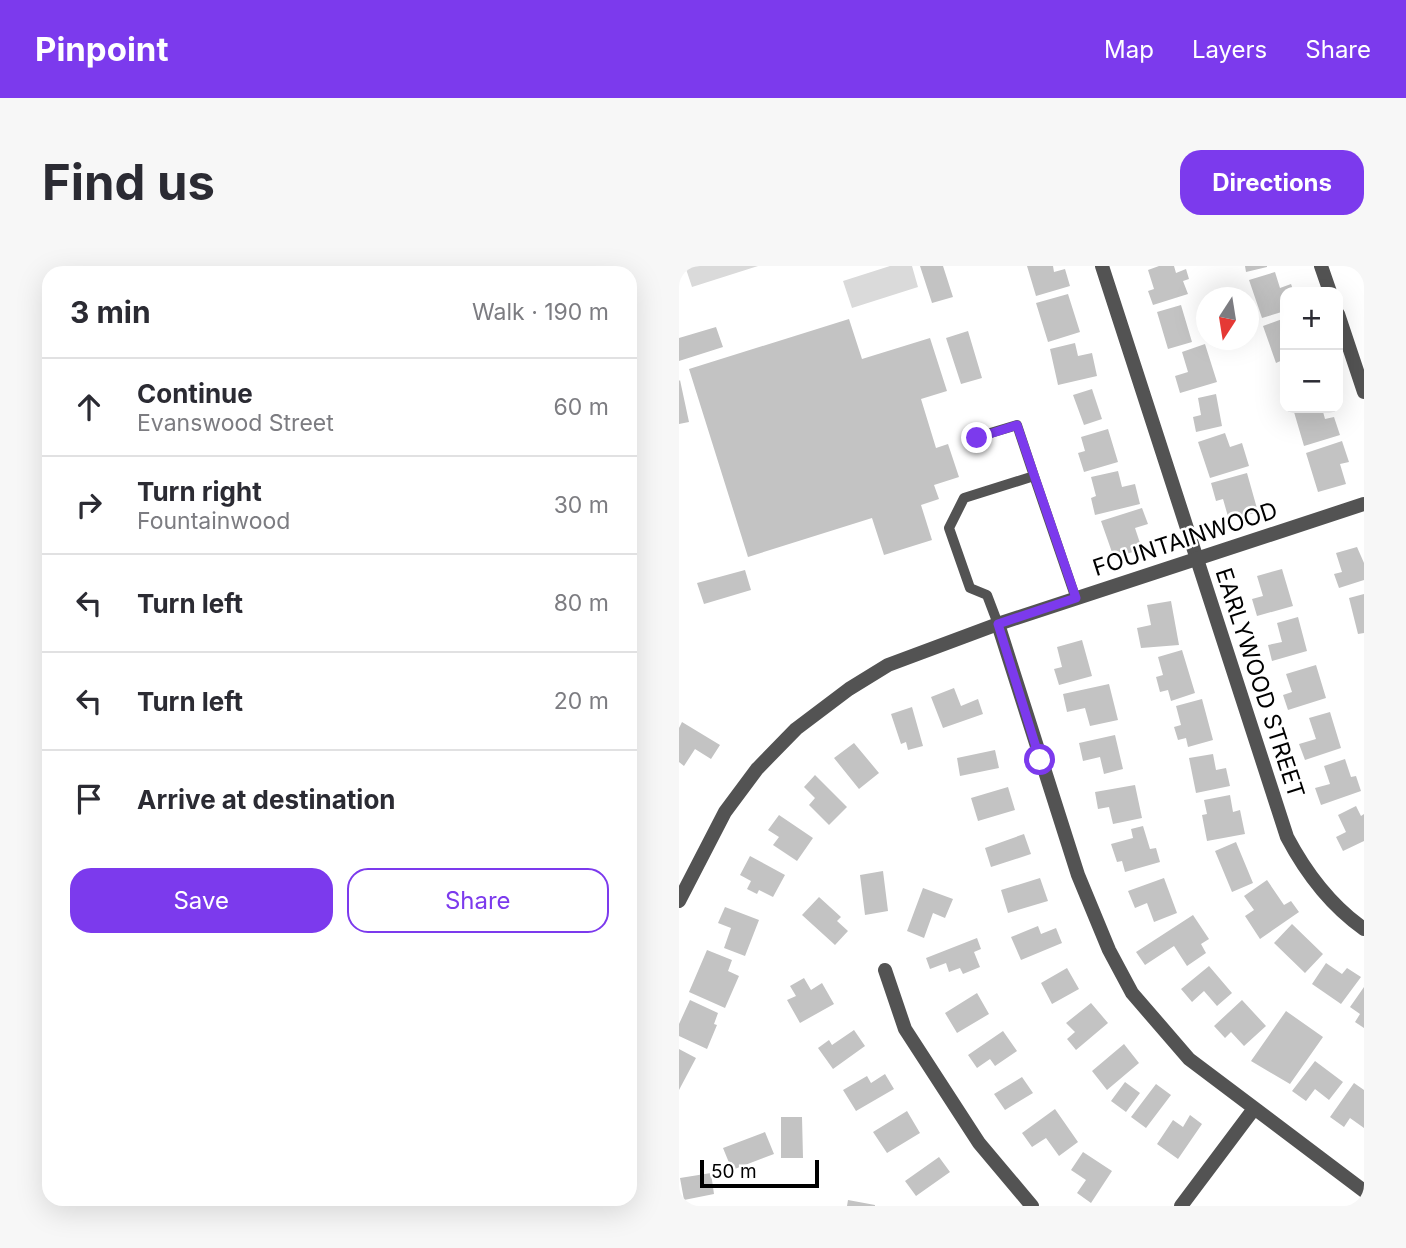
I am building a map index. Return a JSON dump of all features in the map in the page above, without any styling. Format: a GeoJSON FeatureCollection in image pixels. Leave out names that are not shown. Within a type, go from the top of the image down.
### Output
{"type":"FeatureCollection","features":[{"type":"Feature","properties":{"kind":"street","name":"EARLYWOOD STREET"},"geometry":{"type":"LineString","coordinates":[[1102,266],[1287,837],[1301,863],[1326,895],[1364,929]]}},
{"type":"Feature","properties":{"kind":"street"},"geometry":{"type":"LineString","coordinates":[[1321,266],[1328,287]]}},
{"type":"Feature","properties":{"kind":"street"},"geometry":{"type":"LineString","coordinates":[[1343,329],[1364,392]]}},
{"type":"Feature","properties":{"kind":"street","name":"FOUNTAINWOOD"},"geometry":{"type":"LineString","coordinates":[[679,901],[725,812],[757,769],[796,729],[849,689],[888,666],[998,624],[1364,504]]}},
{"type":"Feature","properties":{"kind":"street"},"geometry":{"type":"LineString","coordinates":[[998,624],[1078,875],[1109,950],[1132,993],[1189,1059],[1253,1110],[1364,1191]]}},
{"type":"Feature","properties":{"kind":"street"},"geometry":{"type":"LineString","coordinates":[[885,970],[905,1029],[979,1143],[1033,1206]]}},
{"type":"Feature","properties":{"kind":"street"},"geometry":{"type":"LineString","coordinates":[[1181,1206],[1253,1110]]}},
{"type":"Feature","properties":{"kind":"lane"},"geometry":{"type":"LineString","coordinates":[[977,438],[1017,425],[1076,598]]}},
{"type":"Feature","properties":{"kind":"lane"},"geometry":{"type":"LineString","coordinates":[[998,624],[987,595],[969,588],[949,528],[964,498],[1034,476]]}},
{"type":"Feature","properties":{"kind":"shaded area"},"geometry":{"type":"Polygon","coordinates":[[[685,266],[758,266],[692,287],[685,266]]]}},
{"type":"Feature","properties":{"kind":"shaded area"},"geometry":{"type":"Polygon","coordinates":[[[890,266],[912,266],[918,287],[852,308],[843,281],[890,266]]]}},
{"type":"Feature","properties":{"kind":"building"},"geometry":{"type":"Polygon","coordinates":[[[920,266],[943,266],[953,297],[932,303],[920,266]]]}},
{"type":"Feature","properties":{"kind":"building"},"geometry":{"type":"Polygon","coordinates":[[[1027,266],[1053,266],[1054,272],[1065,269],[1070,286],[1036,296],[1027,266]]]}},
{"type":"Feature","properties":{"kind":"building"},"geometry":{"type":"Polygon","coordinates":[[[1159,266],[1174,266],[1176,273],[1186,269],[1189,279],[1183,281],[1188,294],[1153,305],[1148,291],[1154,289],[1148,270],[1159,266]]]}},
{"type":"Feature","properties":{"kind":"building"},"geometry":{"type":"Polygon","coordinates":[[[1245,266],[1267,266],[1267,267],[1246,272],[1245,266]]]}},
{"type":"Feature","properties":{"kind":"building"},"geometry":{"type":"Polygon","coordinates":[[[1275,272],[1280,288],[1280,313],[1262,318],[1259,309],[1259,287],[1251,287],[1249,280],[1275,272]]]}},
{"type":"Feature","properties":{"kind":"building"},"geometry":{"type":"Polygon","coordinates":[[[1068,294],[1080,332],[1048,342],[1036,303],[1068,294]]]}},
{"type":"Feature","properties":{"kind":"building"},"geometry":{"type":"Polygon","coordinates":[[[1181,305],[1192,342],[1168,349],[1157,312],[1181,305]]]}},
{"type":"Feature","properties":{"kind":"building"},"geometry":{"type":"Polygon","coordinates":[[[849,319],[862,359],[930,338],[947,391],[921,399],[936,448],[948,444],[959,477],[934,485],[939,499],[921,505],[932,540],[884,555],[872,518],[748,557],[689,369],[849,319]]]}},
{"type":"Feature","properties":{"kind":"building"},"geometry":{"type":"Polygon","coordinates":[[[1280,320],[1280,361],[1276,363],[1263,326],[1280,320]]]}},
{"type":"Feature","properties":{"kind":"building"},"geometry":{"type":"Polygon","coordinates":[[[716,327],[723,347],[679,361],[679,338],[716,327]]]}},
{"type":"Feature","properties":{"kind":"building"},"geometry":{"type":"Polygon","coordinates":[[[968,331],[982,378],[961,384],[946,338],[968,331]]]}},
{"type":"Feature","properties":{"kind":"building"},"geometry":{"type":"Polygon","coordinates":[[[1075,343],[1078,356],[1092,353],[1097,376],[1058,385],[1050,349],[1075,343]]]}},
{"type":"Feature","properties":{"kind":"building"},"geometry":{"type":"Polygon","coordinates":[[[1196,347],[1196,350],[1207,350],[1217,382],[1180,393],[1175,376],[1188,372],[1182,352],[1196,347]]]}},
{"type":"Feature","properties":{"kind":"building"},"geometry":{"type":"Polygon","coordinates":[[[679,381],[689,422],[679,424],[679,381]]]}},
{"type":"Feature","properties":{"kind":"building"},"geometry":{"type":"Polygon","coordinates":[[[1092,389],[1102,419],[1084,425],[1073,395],[1092,389]]]}},
{"type":"Feature","properties":{"kind":"building"},"geometry":{"type":"Polygon","coordinates":[[[1216,394],[1222,426],[1196,432],[1193,417],[1201,415],[1198,398],[1216,394]]]}},
{"type":"Feature","properties":{"kind":"building"},"geometry":{"type":"Polygon","coordinates":[[[1294,413],[1323,413],[1325,419],[1334,417],[1340,435],[1304,446],[1294,413]]]}},
{"type":"Feature","properties":{"kind":"building"},"geometry":{"type":"Polygon","coordinates":[[[1108,429],[1118,462],[1084,472],[1078,453],[1085,451],[1081,437],[1108,429]]]}},
{"type":"Feature","properties":{"kind":"building"},"geometry":{"type":"Polygon","coordinates":[[[1225,433],[1230,447],[1242,443],[1249,466],[1210,478],[1198,442],[1225,433]]]}},
{"type":"Feature","properties":{"kind":"building"},"geometry":{"type":"Polygon","coordinates":[[[1342,441],[1349,462],[1340,464],[1346,484],[1318,492],[1306,453],[1342,441]]]}},
{"type":"Feature","properties":{"kind":"building"},"geometry":{"type":"Polygon","coordinates":[[[1118,471],[1122,487],[1135,484],[1140,504],[1095,515],[1091,498],[1096,496],[1091,477],[1118,471]]]}},
{"type":"Feature","properties":{"kind":"building"},"geometry":{"type":"Polygon","coordinates":[[[1247,473],[1258,512],[1229,520],[1223,499],[1216,501],[1211,483],[1247,473]]]}},
{"type":"Feature","properties":{"kind":"building"},"geometry":{"type":"Polygon","coordinates":[[[1142,508],[1148,524],[1135,528],[1142,549],[1114,558],[1101,521],[1142,508]]]}},
{"type":"Feature","properties":{"kind":"building"},"geometry":{"type":"Polygon","coordinates":[[[1357,547],[1364,563],[1364,580],[1339,588],[1334,574],[1342,572],[1336,553],[1357,547]]]}},
{"type":"Feature","properties":{"kind":"building"},"geometry":{"type":"Polygon","coordinates":[[[1282,569],[1293,606],[1257,616],[1252,599],[1263,596],[1257,576],[1282,569]]]}},
{"type":"Feature","properties":{"kind":"building"},"geometry":{"type":"Polygon","coordinates":[[[745,570],[751,590],[704,604],[697,583],[745,570]]]}},
{"type":"Feature","properties":{"kind":"building"},"geometry":{"type":"Polygon","coordinates":[[[1364,594],[1364,633],[1358,634],[1349,598],[1364,594]]]}},
{"type":"Feature","properties":{"kind":"building"},"geometry":{"type":"Polygon","coordinates":[[[1171,601],[1179,645],[1141,648],[1137,628],[1151,625],[1147,605],[1171,601]]]}},
{"type":"Feature","properties":{"kind":"building"},"geometry":{"type":"Polygon","coordinates":[[[1298,617],[1307,651],[1272,661],[1268,645],[1282,642],[1277,623],[1298,617]]]}},
{"type":"Feature","properties":{"kind":"building"},"geometry":{"type":"Polygon","coordinates":[[[1082,640],[1092,676],[1059,685],[1054,669],[1062,667],[1057,647],[1082,640]]]}},
{"type":"Feature","properties":{"kind":"building"},"geometry":{"type":"Polygon","coordinates":[[[1182,650],[1195,693],[1171,701],[1168,690],[1160,692],[1156,677],[1163,675],[1158,657],[1182,650]]]}},
{"type":"Feature","properties":{"kind":"building"},"geometry":{"type":"Polygon","coordinates":[[[1316,665],[1326,698],[1288,710],[1283,695],[1292,692],[1286,674],[1316,665]]]}},
{"type":"Feature","properties":{"kind":"building"},"geometry":{"type":"Polygon","coordinates":[[[1109,684],[1118,720],[1090,726],[1085,708],[1067,712],[1063,694],[1109,684]]]}},
{"type":"Feature","properties":{"kind":"building"},"geometry":{"type":"Polygon","coordinates":[[[954,688],[961,706],[978,699],[983,714],[943,728],[931,697],[954,688]]]}},
{"type":"Feature","properties":{"kind":"building"},"geometry":{"type":"Polygon","coordinates":[[[1202,699],[1213,740],[1188,747],[1186,738],[1178,740],[1174,727],[1181,725],[1176,706],[1202,699]]]}},
{"type":"Feature","properties":{"kind":"building"},"geometry":{"type":"Polygon","coordinates":[[[912,707],[923,746],[908,750],[906,742],[901,744],[891,714],[912,707]]]}},
{"type":"Feature","properties":{"kind":"building"},"geometry":{"type":"Polygon","coordinates":[[[1330,712],[1341,748],[1305,760],[1299,744],[1316,739],[1309,718],[1330,712]]]}},
{"type":"Feature","properties":{"kind":"building"},"geometry":{"type":"Polygon","coordinates":[[[682,722],[720,745],[711,759],[695,749],[684,766],[679,762],[679,728],[682,722]]]}},
{"type":"Feature","properties":{"kind":"building"},"geometry":{"type":"Polygon","coordinates":[[[1115,735],[1123,769],[1104,774],[1100,757],[1083,761],[1079,743],[1115,735]]]}},
{"type":"Feature","properties":{"kind":"building"},"geometry":{"type":"Polygon","coordinates":[[[854,743],[879,773],[859,789],[834,758],[854,743]]]}},
{"type":"Feature","properties":{"kind":"building"},"geometry":{"type":"Polygon","coordinates":[[[995,750],[999,768],[960,776],[957,758],[995,750]]]}},
{"type":"Feature","properties":{"kind":"building"},"geometry":{"type":"Polygon","coordinates":[[[1213,754],[1216,770],[1226,768],[1230,786],[1196,793],[1189,758],[1213,754]]]}},
{"type":"Feature","properties":{"kind":"building"},"geometry":{"type":"Polygon","coordinates":[[[1345,759],[1351,777],[1356,776],[1361,791],[1321,805],[1315,788],[1330,784],[1324,766],[1345,759]]]}},
{"type":"Feature","properties":{"kind":"building"},"geometry":{"type":"Polygon","coordinates":[[[815,775],[847,807],[829,825],[809,805],[815,798],[804,787],[815,775]]]}},
{"type":"Feature","properties":{"kind":"building"},"geometry":{"type":"Polygon","coordinates":[[[1135,785],[1142,818],[1113,824],[1109,807],[1098,809],[1095,792],[1135,785]]]}},
{"type":"Feature","properties":{"kind":"building"},"geometry":{"type":"Polygon","coordinates":[[[1008,787],[1015,810],[978,821],[971,798],[1008,787]]]}},
{"type":"Feature","properties":{"kind":"building"},"geometry":{"type":"Polygon","coordinates":[[[1230,795],[1233,812],[1240,810],[1245,834],[1207,841],[1202,815],[1207,814],[1204,800],[1230,795]]]}},
{"type":"Feature","properties":{"kind":"building"},"geometry":{"type":"Polygon","coordinates":[[[1356,806],[1361,816],[1364,814],[1364,841],[1343,851],[1336,837],[1346,832],[1338,815],[1356,806]]]}},
{"type":"Feature","properties":{"kind":"building"},"geometry":{"type":"Polygon","coordinates":[[[779,815],[813,838],[797,861],[773,845],[779,837],[768,830],[779,815]]]}},
{"type":"Feature","properties":{"kind":"building"},"geometry":{"type":"Polygon","coordinates":[[[1143,826],[1150,849],[1156,848],[1160,862],[1125,872],[1122,861],[1117,862],[1111,844],[1133,838],[1131,829],[1143,826]]]}},
{"type":"Feature","properties":{"kind":"building"},"geometry":{"type":"Polygon","coordinates":[[[1024,834],[1031,854],[991,867],[985,848],[1024,834]]]}},
{"type":"Feature","properties":{"kind":"building"},"geometry":{"type":"Polygon","coordinates":[[[1236,842],[1253,883],[1232,892],[1215,851],[1236,842]]]}},
{"type":"Feature","properties":{"kind":"building"},"geometry":{"type":"Polygon","coordinates":[[[750,856],[785,875],[773,897],[759,890],[757,894],[747,889],[751,881],[740,875],[750,856]]]}},
{"type":"Feature","properties":{"kind":"building"},"geometry":{"type":"Polygon","coordinates":[[[883,871],[888,911],[865,915],[860,875],[883,871]]]}},
{"type":"Feature","properties":{"kind":"building"},"geometry":{"type":"Polygon","coordinates":[[[1040,878],[1048,901],[1008,913],[1001,890],[1040,878]]]}},
{"type":"Feature","properties":{"kind":"building"},"geometry":{"type":"Polygon","coordinates":[[[1164,878],[1177,913],[1154,922],[1147,903],[1135,908],[1128,891],[1164,878]]]}},
{"type":"Feature","properties":{"kind":"building"},"geometry":{"type":"Polygon","coordinates":[[[1267,880],[1284,905],[1291,901],[1299,912],[1260,939],[1245,916],[1254,910],[1244,896],[1267,880]]]}},
{"type":"Feature","properties":{"kind":"building"},"geometry":{"type":"Polygon","coordinates":[[[923,888],[953,899],[945,918],[933,913],[924,938],[907,931],[923,888]]]}},
{"type":"Feature","properties":{"kind":"building"},"geometry":{"type":"Polygon","coordinates":[[[819,897],[841,917],[837,921],[848,931],[835,945],[802,915],[819,897]]]}},
{"type":"Feature","properties":{"kind":"building"},"geometry":{"type":"Polygon","coordinates":[[[725,907],[759,920],[745,956],[724,948],[731,928],[718,923],[725,907]]]}},
{"type":"Feature","properties":{"kind":"building"},"geometry":{"type":"Polygon","coordinates":[[[1193,915],[1209,939],[1201,944],[1206,953],[1187,966],[1174,946],[1145,965],[1136,952],[1193,915]]]}},
{"type":"Feature","properties":{"kind":"building"},"geometry":{"type":"Polygon","coordinates":[[[1292,924],[1323,954],[1305,973],[1274,943],[1292,924]]]}},
{"type":"Feature","properties":{"kind":"building"},"geometry":{"type":"Polygon","coordinates":[[[1038,926],[1041,934],[1056,928],[1062,943],[1021,960],[1011,937],[1038,926]]]}},
{"type":"Feature","properties":{"kind":"building"},"geometry":{"type":"Polygon","coordinates":[[[977,938],[981,949],[974,952],[980,967],[963,974],[960,968],[949,972],[946,963],[930,969],[926,958],[977,938]]]}},
{"type":"Feature","properties":{"kind":"building"},"geometry":{"type":"Polygon","coordinates":[[[707,950],[732,960],[728,971],[739,976],[725,1008],[689,992],[707,950]]]}},
{"type":"Feature","properties":{"kind":"building"},"geometry":{"type":"Polygon","coordinates":[[[1326,963],[1342,974],[1347,968],[1361,977],[1341,1004],[1312,984],[1326,963]]]}},
{"type":"Feature","properties":{"kind":"building"},"geometry":{"type":"Polygon","coordinates":[[[1209,966],[1232,993],[1217,1006],[1204,991],[1192,1002],[1181,989],[1209,966]]]}},
{"type":"Feature","properties":{"kind":"building"},"geometry":{"type":"Polygon","coordinates":[[[1067,968],[1079,989],[1052,1004],[1041,983],[1067,968]]]}},
{"type":"Feature","properties":{"kind":"building"},"geometry":{"type":"Polygon","coordinates":[[[804,978],[811,990],[822,983],[834,1004],[800,1023],[787,1000],[796,996],[790,986],[804,978]]]}},
{"type":"Feature","properties":{"kind":"building"},"geometry":{"type":"Polygon","coordinates":[[[1364,987],[1364,1028],[1355,1022],[1360,1014],[1350,1007],[1364,987]]]}},
{"type":"Feature","properties":{"kind":"building"},"geometry":{"type":"Polygon","coordinates":[[[977,993],[989,1014],[957,1033],[945,1013],[977,993]]]}},
{"type":"Feature","properties":{"kind":"building"},"geometry":{"type":"Polygon","coordinates":[[[690,1000],[718,1013],[714,1024],[717,1025],[707,1049],[679,1036],[679,1024],[690,1000]]]}},
{"type":"Feature","properties":{"kind":"building"},"geometry":{"type":"Polygon","coordinates":[[[1242,1000],[1266,1026],[1244,1046],[1231,1032],[1225,1038],[1214,1026],[1242,1000]]]}},
{"type":"Feature","properties":{"kind":"building"},"geometry":{"type":"Polygon","coordinates":[[[1091,1003],[1108,1023],[1076,1050],[1067,1039],[1075,1032],[1066,1023],[1091,1003]]]}},
{"type":"Feature","properties":{"kind":"building"},"geometry":{"type":"Polygon","coordinates":[[[1286,1011],[1323,1037],[1290,1084],[1251,1061],[1286,1011]]]}},
{"type":"Feature","properties":{"kind":"building"},"geometry":{"type":"Polygon","coordinates":[[[854,1030],[865,1046],[833,1069],[818,1048],[829,1040],[832,1045],[854,1030]]]}},
{"type":"Feature","properties":{"kind":"building"},"geometry":{"type":"Polygon","coordinates":[[[1003,1031],[1017,1051],[995,1066],[990,1059],[977,1068],[968,1055],[1003,1031]]]}},
{"type":"Feature","properties":{"kind":"building"},"geometry":{"type":"Polygon","coordinates":[[[1124,1044],[1139,1063],[1107,1090],[1092,1071],[1124,1044]]]}},
{"type":"Feature","properties":{"kind":"building"},"geometry":{"type":"Polygon","coordinates":[[[679,1049],[696,1058],[679,1090],[679,1049]]]}},
{"type":"Feature","properties":{"kind":"building"},"geometry":{"type":"Polygon","coordinates":[[[1315,1061],[1343,1082],[1329,1100],[1315,1089],[1306,1101],[1292,1091],[1315,1061]]]}},
{"type":"Feature","properties":{"kind":"building"},"geometry":{"type":"Polygon","coordinates":[[[885,1074],[894,1089],[856,1111],[843,1090],[867,1076],[871,1083],[885,1074]]]}},
{"type":"Feature","properties":{"kind":"building"},"geometry":{"type":"Polygon","coordinates":[[[1022,1077],[1033,1093],[1005,1110],[994,1094],[1022,1077]]]}},
{"type":"Feature","properties":{"kind":"building"},"geometry":{"type":"Polygon","coordinates":[[[1125,1082],[1140,1093],[1126,1112],[1111,1101],[1125,1082]]]}},
{"type":"Feature","properties":{"kind":"building"},"geometry":{"type":"Polygon","coordinates":[[[1354,1083],[1364,1090],[1364,1128],[1350,1118],[1344,1127],[1330,1117],[1354,1083]]]}},
{"type":"Feature","properties":{"kind":"building"},"geometry":{"type":"Polygon","coordinates":[[[1156,1084],[1171,1095],[1146,1128],[1131,1117],[1156,1084]]]}},
{"type":"Feature","properties":{"kind":"building"},"geometry":{"type":"Polygon","coordinates":[[[1055,1109],[1078,1142],[1059,1156],[1046,1138],[1032,1147],[1022,1133],[1055,1109]]]}},
{"type":"Feature","properties":{"kind":"building"},"geometry":{"type":"Polygon","coordinates":[[[907,1111],[920,1133],[887,1153],[873,1132],[907,1111]]]}},
{"type":"Feature","properties":{"kind":"building"},"geometry":{"type":"Polygon","coordinates":[[[1190,1115],[1202,1124],[1178,1159],[1157,1144],[1173,1120],[1183,1127],[1190,1115]]]}},
{"type":"Feature","properties":{"kind":"building"},"geometry":{"type":"Polygon","coordinates":[[[781,1117],[802,1117],[803,1158],[781,1158],[781,1117]]]}},
{"type":"Feature","properties":{"kind":"building"},"geometry":{"type":"Polygon","coordinates":[[[765,1132],[774,1154],[732,1170],[723,1148],[765,1132]]]}},
{"type":"Feature","properties":{"kind":"building"},"geometry":{"type":"Polygon","coordinates":[[[1083,1152],[1112,1171],[1091,1203],[1077,1193],[1086,1180],[1071,1170],[1083,1152]]]}},
{"type":"Feature","properties":{"kind":"building"},"geometry":{"type":"Polygon","coordinates":[[[939,1157],[950,1172],[916,1196],[905,1181],[939,1157]]]}},
{"type":"Feature","properties":{"kind":"building"},"geometry":{"type":"Polygon","coordinates":[[[711,1173],[714,1194],[684,1200],[680,1178],[711,1173]]]}},
{"type":"Feature","properties":{"kind":"building"},"geometry":{"type":"Polygon","coordinates":[[[848,1200],[875,1205],[875,1206],[847,1206],[848,1200]]]}},
{"type":"Feature","properties":{"kind":"route"},"geometry":{"type":"LineString","coordinates":[[977,438],[1017,425],[1076,598],[998,624],[1040,760]]}}]}
